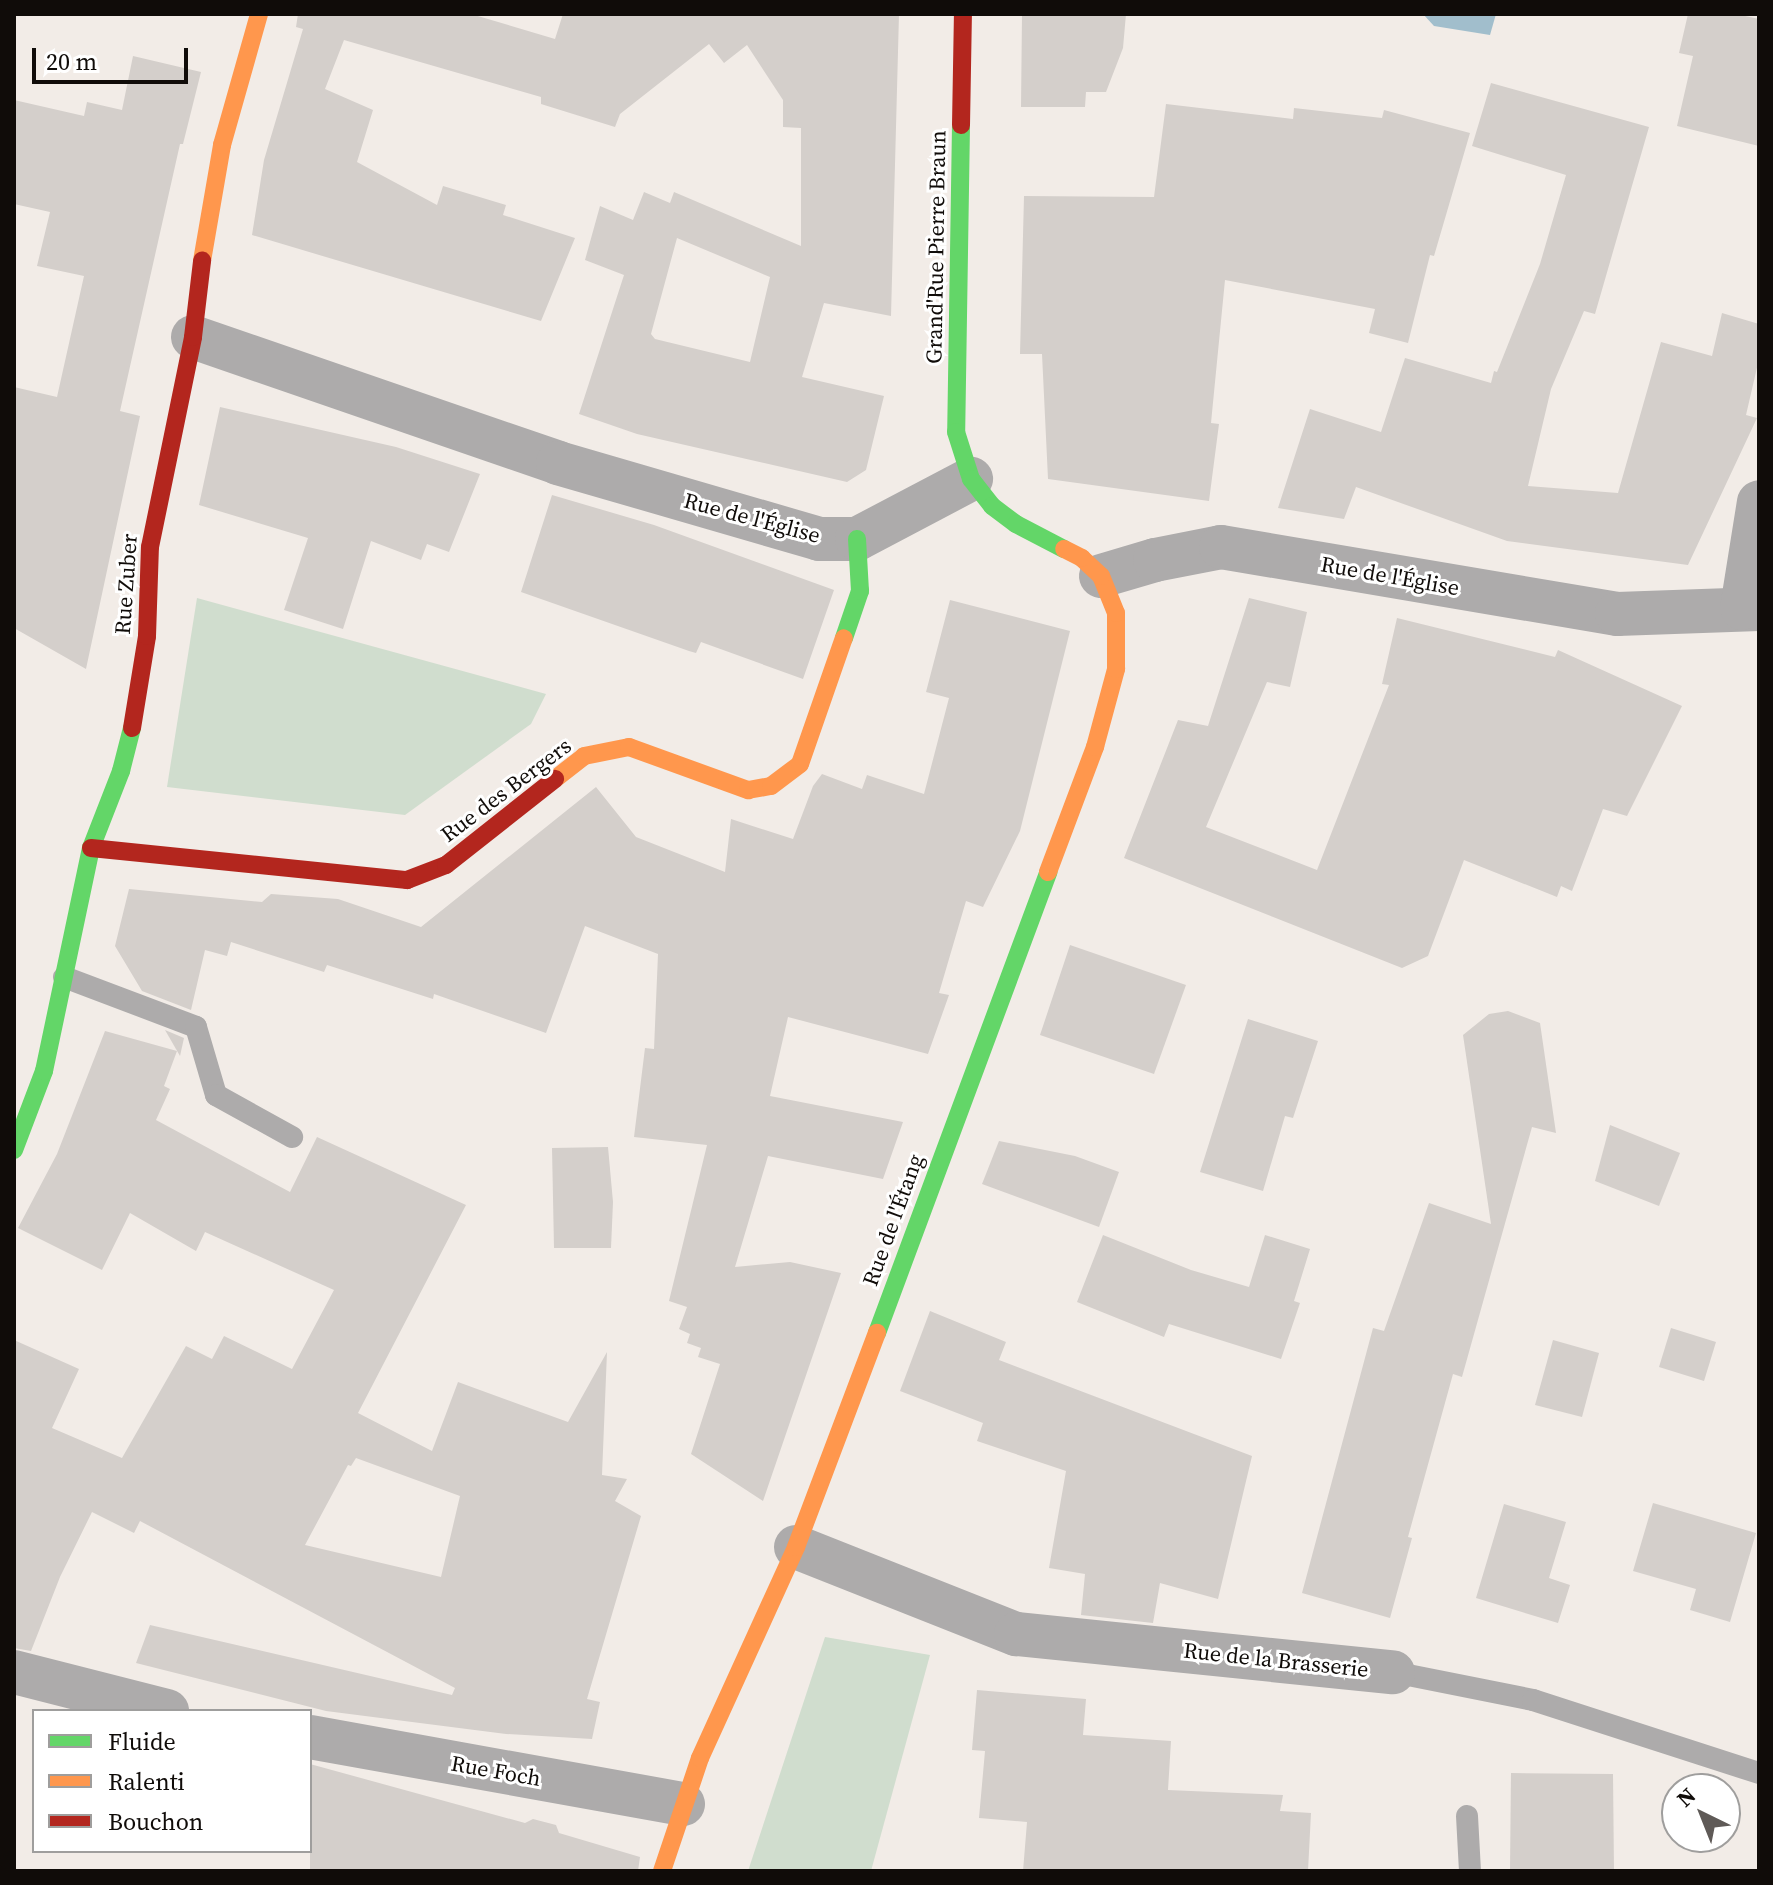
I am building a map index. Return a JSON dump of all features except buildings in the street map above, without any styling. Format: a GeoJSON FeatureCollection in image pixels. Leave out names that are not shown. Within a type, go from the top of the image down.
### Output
{"type":"FeatureCollection","features":[{"type":"Feature","properties":{"kind":"street","name":"Rue Zuber"},"geometry":{"type":"LineString","coordinates":[[14,1150],[44,1071],[91,848],[121,771],[138,706],[147,636],[150,547],[193,337],[203,249],[222,145],[259,14]]}},
{"type":"Feature","properties":{"kind":"street","name":"Grand'Rue Pierre Braun"},"geometry":{"type":"LineString","coordinates":[[963,14],[956,432],[971,479]]}},
{"type":"Feature","properties":{"kind":"street","name":"Rue de l'Église"},"geometry":{"type":"LineString","coordinates":[[193,337],[558,463],[819,539],[857,539],[971,479]]}},
{"type":"Feature","properties":{"kind":"street"},"geometry":{"type":"LineString","coordinates":[[971,479],[992,506],[1016,524],[1055,541],[1101,576]]}},
{"type":"Feature","properties":{"kind":"street"},"geometry":{"type":"LineString","coordinates":[[1751,608],[1759,502]]}},
{"type":"Feature","properties":{"kind":"street","name":"Rue des Bergers"},"geometry":{"type":"LineString","coordinates":[[91,848],[407,880],[446,865],[584,756],[629,747],[748,790],[771,786],[800,764],[860,591],[857,539]]}},
{"type":"Feature","properties":{"kind":"street","name":"Rue de l'Église"},"geometry":{"type":"LineString","coordinates":[[1101,576],[1155,560],[1221,547],[1617,614],[1751,608]]}},
{"type":"Feature","properties":{"kind":"street","name":"Rue de l'Étang"},"geometry":{"type":"LineString","coordinates":[[662,1871],[683,1804],[796,1547],[1095,747],[1116,669],[1116,613],[1101,576]]}},
{"type":"Feature","properties":{"kind":"street","name":"Rue de la Brasserie"},"geometry":{"type":"LineString","coordinates":[[796,1547],[1016,1634],[1393,1672]]}},
{"type":"Feature","properties":{"kind":"street"},"geometry":{"type":"LineString","coordinates":[[14,1672],[159,1709]]}},
{"type":"Feature","properties":{"kind":"street","name":"Rue Foch"},"geometry":{"type":"LineString","coordinates":[[312,1737],[683,1804]]}},
{"type":"Feature","properties":{"kind":"lane"},"geometry":{"type":"LineString","coordinates":[[64,977],[196,1027],[216,1095],[292,1137]]}},
{"type":"Feature","properties":{"kind":"lane","name":"Rue de la Brasserie"},"geometry":{"type":"LineString","coordinates":[[1393,1672],[1533,1700],[1759,1773]]}},
{"type":"Feature","properties":{"kind":"lane"},"geometry":{"type":"LineString","coordinates":[[1467,1816],[1470,1871]]}},
{"type":"Feature","properties":{"kind":"green space"},"geometry":{"type":"Polygon","coordinates":[[[197,598],[546,694],[531,724],[405,815],[167,787],[197,598]]]}},
{"type":"Feature","properties":{"kind":"green space"},"geometry":{"type":"Polygon","coordinates":[[[825,1637],[930,1655],[871,1871],[748,1871],[825,1637]]]}},
{"type":"Feature","properties":{"kind":"water"},"geometry":{"type":"Polygon","coordinates":[[[1423,14],[1496,14],[1490,35],[1434,26],[1423,14]]]}},
{"type":"Feature","properties":{"kind":"traffic: fast"},"geometry":{"type":"LineString","coordinates":[[961,125],[956,432],[971,479],[992,506],[1016,524],[1064,549]]}},
{"type":"Feature","properties":{"kind":"traffic: fast"},"geometry":{"type":"LineString","coordinates":[[844,638],[860,591],[857,539]]}},
{"type":"Feature","properties":{"kind":"traffic: fast"},"geometry":{"type":"LineString","coordinates":[[14,1150],[44,1071],[91,848],[121,771],[132,728]]}},
{"type":"Feature","properties":{"kind":"traffic: fast"},"geometry":{"type":"LineString","coordinates":[[877,1333],[1048,872]]}},
{"type":"Feature","properties":{"kind":"traffic: slow"},"geometry":{"type":"LineString","coordinates":[[202,261],[222,145],[259,14]]}},
{"type":"Feature","properties":{"kind":"traffic: slow"},"geometry":{"type":"LineString","coordinates":[[1048,872],[1095,747],[1116,669],[1116,613],[1101,576],[1082,558],[1064,549]]}},
{"type":"Feature","properties":{"kind":"traffic: slow"},"geometry":{"type":"LineString","coordinates":[[555,779],[584,756],[629,747],[748,790],[771,786],[800,764],[844,638]]}},
{"type":"Feature","properties":{"kind":"traffic: slow"},"geometry":{"type":"LineString","coordinates":[[662,1871],[700,1758],[796,1547],[877,1333]]}},
{"type":"Feature","properties":{"kind":"traffic: jam"},"geometry":{"type":"LineString","coordinates":[[961,125],[963,14]]}},
{"type":"Feature","properties":{"kind":"traffic: jam"},"geometry":{"type":"LineString","coordinates":[[132,728],[147,636],[150,547],[193,337],[202,261]]}},
{"type":"Feature","properties":{"kind":"traffic: jam"},"geometry":{"type":"LineString","coordinates":[[91,848],[407,880],[446,865],[555,779]]}}]}
